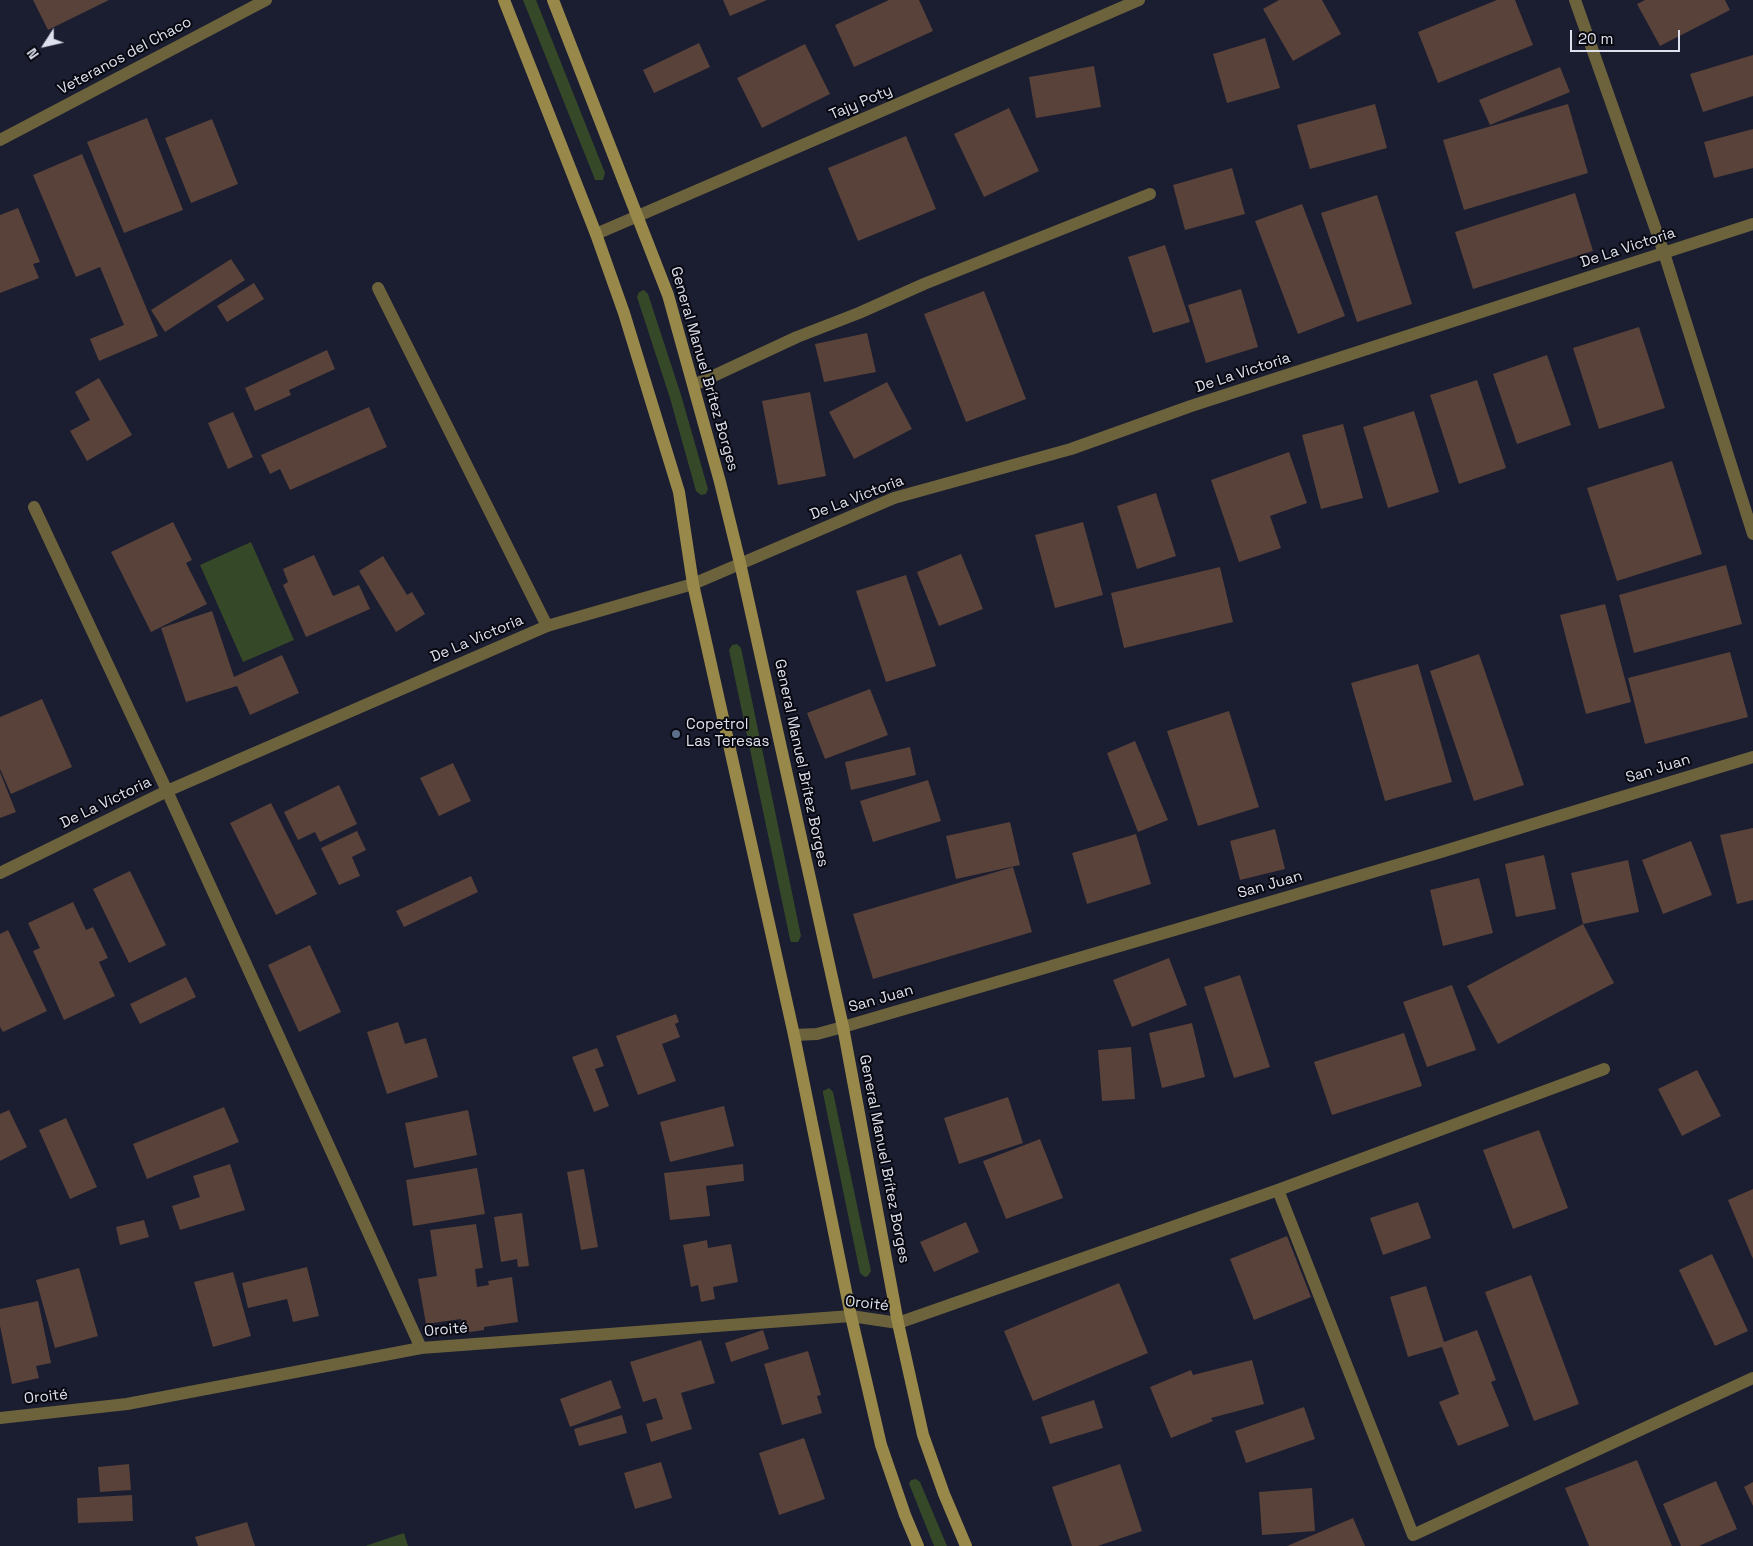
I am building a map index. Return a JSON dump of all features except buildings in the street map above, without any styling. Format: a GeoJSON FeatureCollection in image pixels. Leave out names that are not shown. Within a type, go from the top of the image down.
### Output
{"type":"FeatureCollection","features":[{"type":"Feature","properties":{"kind":"main road"},"geometry":{"type":"LineString","coordinates":[[504,0],[596,234],[624,313],[679,492],[692,584],[794,1035],[851,1316],[881,1445],[918,1546]]}},
{"type":"Feature","properties":{"kind":"main road","name":"General Manuel Brítez Borges"},"geometry":{"type":"LineString","coordinates":[[553,0],[668,295],[720,482],[740,563],[843,1027],[898,1323],[923,1435],[944,1494],[966,1546]]}},
{"type":"Feature","properties":{"kind":"street","name":"Veteranos del Chaco"},"geometry":{"type":"LineString","coordinates":[[0,140],[266,0]]}},
{"type":"Feature","properties":{"kind":"street","name":"Tajy Poty"},"geometry":{"type":"LineString","coordinates":[[596,234],[1139,0]]}},
{"type":"Feature","properties":{"kind":"street"},"geometry":{"type":"LineString","coordinates":[[1575,0],[1664,253],[1753,534]]}},
{"type":"Feature","properties":{"kind":"street"},"geometry":{"type":"LineString","coordinates":[[694,386],[797,337],[1150,194]]}},
{"type":"Feature","properties":{"kind":"street","name":"De La Victoria"},"geometry":{"type":"LineString","coordinates":[[0,873],[167,791],[548,626],[692,584],[894,498],[1071,448],[1191,406],[1753,224]]}},
{"type":"Feature","properties":{"kind":"street"},"geometry":{"type":"LineString","coordinates":[[378,288],[548,626]]}},
{"type":"Feature","properties":{"kind":"street"},"geometry":{"type":"LineString","coordinates":[[34,507],[167,791],[421,1348]]}},
{"type":"Feature","properties":{"kind":"street","name":"San Juan"},"geometry":{"type":"LineString","coordinates":[[794,1035],[817,1034],[843,1027],[1441,852],[1753,757]]}},
{"type":"Feature","properties":{"kind":"street"},"geometry":{"type":"LineString","coordinates":[[898,1323],[1278,1190],[1604,1068]]}},
{"type":"Feature","properties":{"kind":"street"},"geometry":{"type":"LineString","coordinates":[[1278,1190],[1413,1535],[1753,1378]]}},
{"type":"Feature","properties":{"kind":"street","name":"Oroité"},"geometry":{"type":"LineString","coordinates":[[0,1418],[127,1404],[421,1348],[851,1316],[898,1323]]}},
{"type":"Feature","properties":{"kind":"green space"},"geometry":{"type":"Polygon","coordinates":[[[523,0],[536,0],[605,173],[603,180],[595,180],[523,0]]]}},
{"type":"Feature","properties":{"kind":"green space"},"geometry":{"type":"Polygon","coordinates":[[[644,290],[648,294],[681,395],[708,489],[706,494],[701,495],[696,491],[670,398],[637,297],[639,292],[644,290]]]}},
{"type":"Feature","properties":{"kind":"green space"},"geometry":{"type":"Polygon","coordinates":[[[251,542],[294,640],[243,662],[200,565],[251,542]]]}},
{"type":"Feature","properties":{"kind":"green space"},"geometry":{"type":"Polygon","coordinates":[[[737,644],[741,648],[801,936],[798,942],[791,942],[790,939],[729,650],[732,645],[737,644]]]}},
{"type":"Feature","properties":{"kind":"green space"},"geometry":{"type":"Polygon","coordinates":[[[829,1088],[833,1092],[871,1271],[865,1277],[860,1273],[823,1093],[823,1091],[829,1088]]]}},
{"type":"Feature","properties":{"kind":"green space"},"geometry":{"type":"Polygon","coordinates":[[[916,1479],[920,1482],[947,1546],[934,1546],[909,1483],[911,1480],[916,1479]]]}},
{"type":"Feature","properties":{"kind":"green space"},"geometry":{"type":"Polygon","coordinates":[[[404,1533],[408,1546],[365,1546],[404,1533]]]}},
{"type":"Feature","properties":{"kind":"place","name":"Copetrol Las Teresas"},"geometry":{"type":"Point","coordinates":[676,734]}}]}
